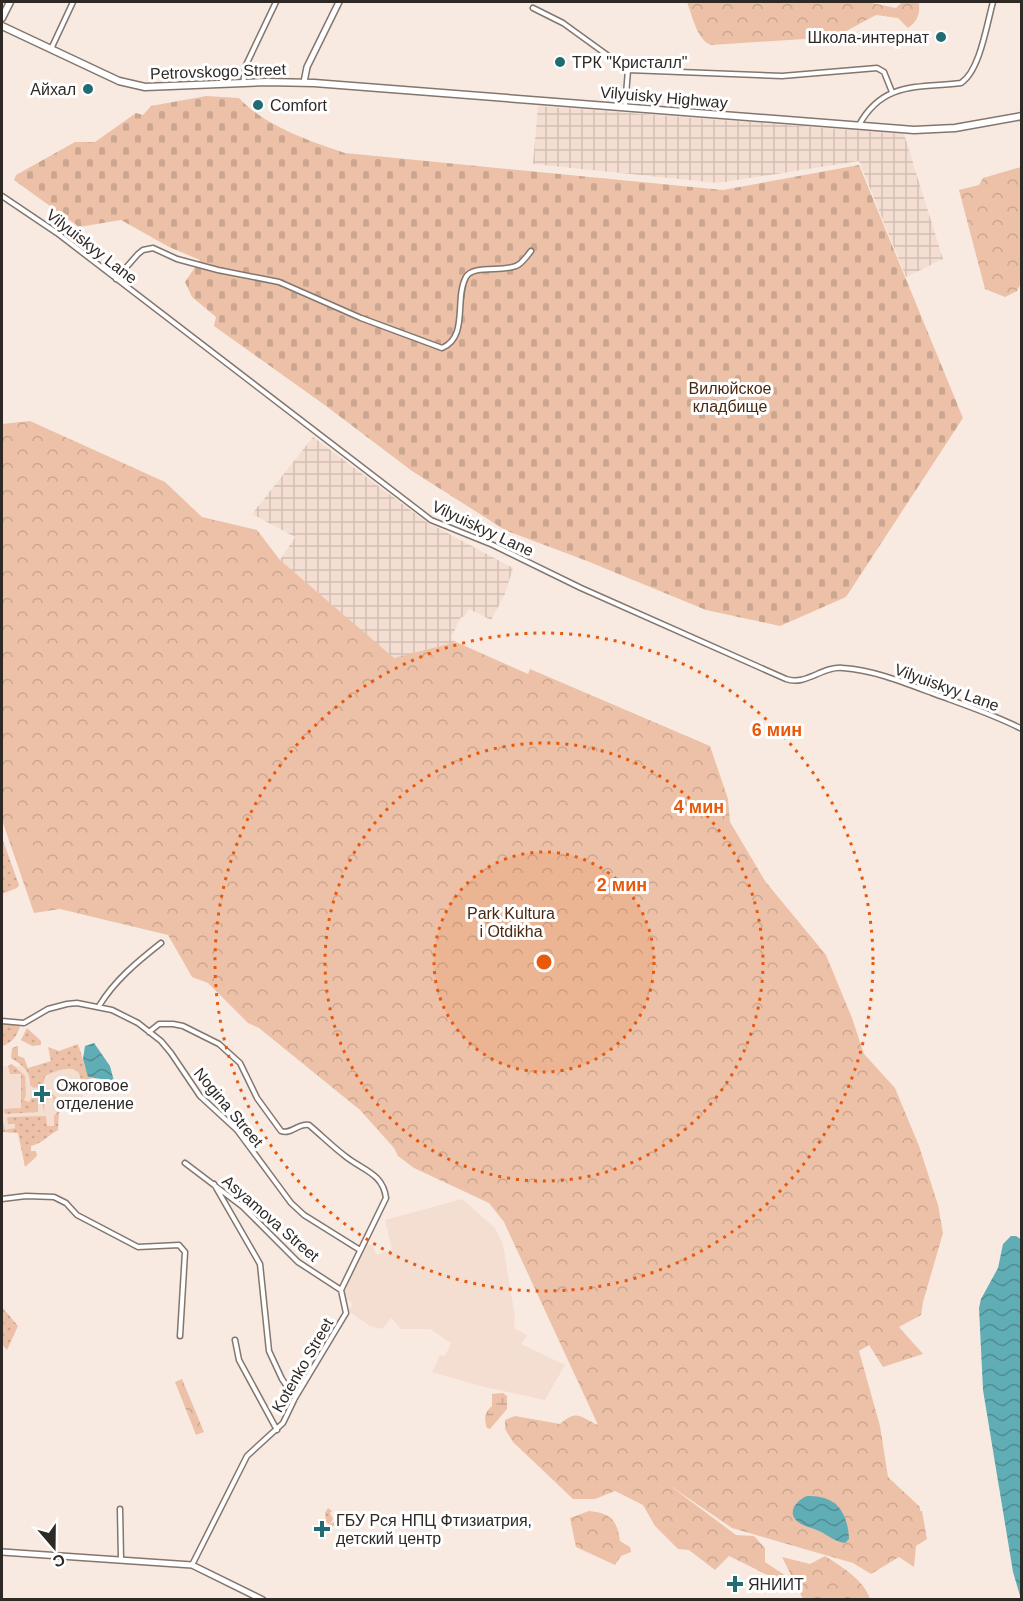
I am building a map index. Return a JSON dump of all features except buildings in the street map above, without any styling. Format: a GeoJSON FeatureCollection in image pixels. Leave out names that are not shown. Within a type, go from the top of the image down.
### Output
{"type":"FeatureCollection","features":[{"type":"Feature","properties":{"kind":"main road"},"geometry":{"type":"LineString","coordinates":[[2,18],[10,2]]}},
{"type":"Feature","properties":{"kind":"main road","name":"Petrovskogo Street"},"geometry":{"type":"LineString","coordinates":[[2,26],[119,81],[145,87],[304,82]]}},
{"type":"Feature","properties":{"kind":"main road","name":"Vilyuisky Highway"},"geometry":{"type":"LineString","coordinates":[[304,82],[933,130],[1022,116]]}},
{"type":"Feature","properties":{"kind":"street"},"geometry":{"type":"LineString","coordinates":[[50,49],[73,2]]}},
{"type":"Feature","properties":{"kind":"street"},"geometry":{"type":"LineString","coordinates":[[243,84],[246,65],[276,2]]}},
{"type":"Feature","properties":{"kind":"street"},"geometry":{"type":"LineString","coordinates":[[304,82],[307,67],[339,2]]}},
{"type":"Feature","properties":{"kind":"street"},"geometry":{"type":"LineString","coordinates":[[859,126],[872,106],[891,92],[906,87],[961,83],[967,79],[982,43],[993,2]]}},
{"type":"Feature","properties":{"kind":"street"},"geometry":{"type":"LineString","coordinates":[[532,8],[568,26],[628,70],[782,76],[877,68],[884,72],[891,92]]}},
{"type":"Feature","properties":{"kind":"street"},"geometry":{"type":"LineString","coordinates":[[625,108],[628,70]]}},
{"type":"Feature","properties":{"kind":"street","name":"Vilyuiskyy Lane"},"geometry":{"type":"LineString","coordinates":[[2,196],[57,233],[431,520],[786,679],[795,682],[834,667],[858,669],[904,682],[997,717],[1022,729]]}},
{"type":"Feature","properties":{"kind":"street"},"geometry":{"type":"LineString","coordinates":[[116,279],[138,254],[143,250],[153,248],[177,259],[244,276],[263,277],[279,282],[361,318],[442,348],[449,345],[457,333],[466,275],[472,271],[511,268],[520,264],[531,251]]}},
{"type":"Feature","properties":{"kind":"street"},"geometry":{"type":"LineString","coordinates":[[99,1006],[108,991],[122,976],[161,943]]}},
{"type":"Feature","properties":{"kind":"street","name":"Nogina Street"},"geometry":{"type":"LineString","coordinates":[[2,1022],[24,1023],[48,1009],[67,1004],[99,1006],[125,1015],[149,1032],[171,1053],[200,1096],[237,1130],[291,1203],[304,1215],[360,1250]]}},
{"type":"Feature","properties":{"kind":"street","name":"Kotenko Street"},"geometry":{"type":"LineString","coordinates":[[149,1032],[159,1024],[173,1024],[183,1026],[219,1044],[240,1063],[257,1098],[281,1131],[288,1132],[302,1125],[309,1125],[347,1158],[378,1178],[386,1198],[341,1290],[346,1313],[295,1398],[283,1423],[247,1456],[192,1565]]}},
{"type":"Feature","properties":{"kind":"street","name":"Asyamova Street"},"geometry":{"type":"LineString","coordinates":[[185,1163],[243,1207],[298,1262],[341,1290]]}},
{"type":"Feature","properties":{"kind":"street"},"geometry":{"type":"LineString","coordinates":[[214,1184],[260,1264],[269,1351],[282,1379],[295,1398]]}},
{"type":"Feature","properties":{"kind":"street"},"geometry":{"type":"LineString","coordinates":[[2,1199],[54,1197],[66,1203],[77,1215],[138,1247],[179,1245],[185,1252],[180,1336]]}},
{"type":"Feature","properties":{"kind":"street"},"geometry":{"type":"LineString","coordinates":[[235,1340],[239,1360],[277,1430]]}},
{"type":"Feature","properties":{"kind":"street"},"geometry":{"type":"LineString","coordinates":[[120,1509],[120,1559]]}},
{"type":"Feature","properties":{"kind":"street"},"geometry":{"type":"LineString","coordinates":[[2,1552],[192,1565],[263,1599]]}},
{"type":"Feature","properties":{"kind":"shaded area"},"geometry":{"type":"Polygon","coordinates":[[[538,106],[904,134],[943,259],[906,277],[859,161],[718,183],[533,164],[538,106]]]}},
{"type":"Feature","properties":{"kind":"shaded area"},"geometry":{"type":"Polygon","coordinates":[[[313,437],[425,521],[513,568],[505,594],[491,620],[469,609],[464,617],[461,617],[451,638],[456,642],[394,659],[280,560],[295,537],[252,514],[313,437]]]}},
{"type":"Feature","properties":{"kind":"shaded area","name":"Ожоговое отделение"},"geometry":{"type":"Polygon","coordinates":[[[2,1066],[26,1066],[26,1069],[78,1069],[81,1072],[84,1106],[63,1107],[58,1113],[57,1131],[2,1130],[2,1066]]]}},
{"type":"Feature","properties":{"kind":"shaded area"},"geometry":{"type":"Polygon","coordinates":[[[462,1199],[495,1228],[503,1244],[515,1317],[514,1328],[527,1335],[521,1344],[565,1365],[545,1400],[484,1387],[432,1372],[440,1355],[445,1356],[451,1343],[430,1329],[401,1329],[391,1318],[382,1329],[370,1326],[348,1311],[353,1304],[348,1299],[346,1304],[344,1291],[365,1244],[372,1245],[377,1255],[392,1249],[385,1220],[462,1199]]]}},
{"type":"Feature","properties":{"kind":"green space"},"geometry":{"type":"Polygon","coordinates":[[[687,2],[867,2],[896,8],[902,2],[919,2],[919,14],[908,28],[898,18],[876,15],[835,37],[711,45],[699,33],[687,2]]]}},
{"type":"Feature","properties":{"kind":"green space","name":"Вилюйское кладбище"},"geometry":{"type":"Polygon","coordinates":[[[206,96],[239,98],[249,108],[274,124],[303,138],[345,153],[723,190],[859,165],[963,418],[846,597],[780,626],[706,610],[505,530],[412,471],[214,326],[216,317],[192,297],[185,282],[200,260],[169,247],[121,220],[79,227],[14,180],[16,175],[75,142],[95,142],[136,113],[143,115],[151,106],[206,96]]]}},
{"type":"Feature","properties":{"kind":"green space"},"geometry":{"type":"Polygon","coordinates":[[[1021,167],[1021,283],[1017,291],[1005,297],[985,289],[959,190],[979,185],[983,178],[1021,167]]]}},
{"type":"Feature","properties":{"kind":"green space","name":"Park Kultura i Otdikha"},"geometry":{"type":"Polygon","coordinates":[[[30,421],[165,482],[202,517],[257,530],[280,560],[394,658],[456,642],[528,674],[530,669],[710,746],[728,799],[730,822],[765,881],[826,955],[864,1054],[895,1088],[919,1146],[938,1205],[943,1233],[921,1315],[899,1327],[923,1354],[883,1367],[869,1345],[859,1351],[880,1426],[888,1477],[922,1511],[927,1539],[916,1546],[914,1567],[899,1557],[871,1574],[853,1563],[732,1528],[669,1485],[736,1535],[754,1536],[765,1548],[765,1562],[783,1574],[790,1586],[729,1556],[715,1570],[689,1550],[678,1549],[655,1526],[643,1505],[615,1491],[595,1499],[573,1499],[513,1442],[505,1429],[505,1420],[515,1416],[560,1424],[575,1415],[598,1425],[504,1222],[489,1203],[414,1168],[398,1156],[394,1148],[360,1110],[259,1028],[248,1023],[208,983],[192,977],[168,935],[60,909],[34,913],[2,820],[2,424],[30,421]]]}},
{"type":"Feature","properties":{"kind":"green space"},"geometry":{"type":"Polygon","coordinates":[[[28,831],[40,865],[22,871],[10,838],[28,831]]]}},
{"type":"Feature","properties":{"kind":"green space"},"geometry":{"type":"Polygon","coordinates":[[[2,838],[19,885],[2,894],[2,838]]]}},
{"type":"Feature","properties":{"kind":"green space"},"geometry":{"type":"Polygon","coordinates":[[[2,1023],[20,1026],[14,1039],[2,1046],[2,1023]]]}},
{"type":"Feature","properties":{"kind":"green space"},"geometry":{"type":"Polygon","coordinates":[[[27,1028],[41,1041],[41,1045],[32,1046],[21,1040],[27,1028]]]}},
{"type":"Feature","properties":{"kind":"green space"},"geometry":{"type":"Polygon","coordinates":[[[78,1044],[88,1076],[96,1082],[90,1094],[83,1094],[80,1076],[73,1069],[53,1072],[45,1076],[42,1085],[34,1088],[30,1085],[25,1069],[11,1058],[12,1048],[18,1046],[18,1056],[24,1058],[28,1068],[51,1061],[48,1047],[59,1051],[78,1044]]]}},
{"type":"Feature","properties":{"kind":"green space"},"geometry":{"type":"Polygon","coordinates":[[[12,1064],[25,1076],[24,1100],[29,1102],[38,1093],[38,1112],[5,1114],[4,1109],[21,1108],[21,1074],[10,1074],[8,1066],[12,1064]]]}},
{"type":"Feature","properties":{"kind":"green space"},"geometry":{"type":"Polygon","coordinates":[[[45,1093],[52,1094],[62,1102],[63,1110],[59,1113],[58,1130],[31,1146],[31,1151],[36,1151],[37,1156],[25,1167],[18,1133],[2,1132],[2,1117],[5,1130],[15,1128],[15,1124],[8,1124],[7,1118],[9,1117],[46,1116],[47,1126],[54,1126],[54,1115],[57,1109],[54,1109],[53,1096],[45,1097],[44,1112],[41,1096],[45,1093]]]}},
{"type":"Feature","properties":{"kind":"green space"},"geometry":{"type":"Polygon","coordinates":[[[2,1307],[18,1326],[7,1350],[2,1344],[2,1307]]]}},
{"type":"Feature","properties":{"kind":"green space"},"geometry":{"type":"Polygon","coordinates":[[[182,1379],[204,1432],[196,1435],[175,1382],[182,1379]]]}},
{"type":"Feature","properties":{"kind":"green space"},"geometry":{"type":"Polygon","coordinates":[[[503,1393],[507,1396],[507,1409],[490,1429],[487,1428],[485,1416],[492,1406],[492,1394],[503,1393]]]}},
{"type":"Feature","properties":{"kind":"green space"},"geometry":{"type":"Polygon","coordinates":[[[328,1508],[332,1511],[330,1513],[333,1519],[330,1524],[339,1520],[343,1522],[332,1526],[326,1522],[325,1513],[328,1508]]]}},
{"type":"Feature","properties":{"kind":"green space"},"geometry":{"type":"Polygon","coordinates":[[[589,1511],[602,1513],[611,1518],[617,1527],[620,1541],[630,1547],[631,1552],[621,1556],[615,1565],[576,1547],[570,1518],[589,1511]]]}},
{"type":"Feature","properties":{"kind":"green space"},"geometry":{"type":"Polygon","coordinates":[[[825,1556],[858,1580],[870,1599],[803,1599],[782,1557],[810,1564],[825,1556]]]}},
{"type":"Feature","properties":{"kind":"water"},"geometry":{"type":"Polygon","coordinates":[[[94,1043],[110,1066],[114,1081],[88,1077],[83,1059],[85,1046],[94,1043]]]}},
{"type":"Feature","properties":{"kind":"water"},"geometry":{"type":"Polygon","coordinates":[[[1011,1236],[1022,1240],[1021,1599],[1013,1572],[983,1390],[979,1308],[981,1299],[998,1268],[1003,1244],[1011,1236]]]}},
{"type":"Feature","properties":{"kind":"water"},"geometry":{"type":"Polygon","coordinates":[[[807,1496],[826,1498],[843,1513],[849,1539],[845,1543],[796,1520],[793,1513],[794,1508],[807,1496]]]}},
{"type":"Feature","properties":{"kind":"place","name":"Школа-интернат"},"geometry":{"type":"Point","coordinates":[941,37]}},
{"type":"Feature","properties":{"kind":"place","name":"ТРК \"Кристалл\""},"geometry":{"type":"Point","coordinates":[560,62]}},
{"type":"Feature","properties":{"kind":"place","name":"Айхал"},"geometry":{"type":"Point","coordinates":[88,89]}},
{"type":"Feature","properties":{"kind":"place","name":"Comfort"},"geometry":{"type":"Point","coordinates":[258,105]}},
{"type":"Feature","properties":{"kind":"place","name":"Ожоговое отделение"},"geometry":{"type":"Point","coordinates":[42,1094]}},
{"type":"Feature","properties":{"kind":"place","name":"ГБУ Рся НПЦ Фтизиатрия, детский центр"},"geometry":{"type":"Point","coordinates":[322,1529]}},
{"type":"Feature","properties":{"kind":"place","name":"ЯНИИТ"},"geometry":{"type":"Point","coordinates":[735,1584]}}]}
